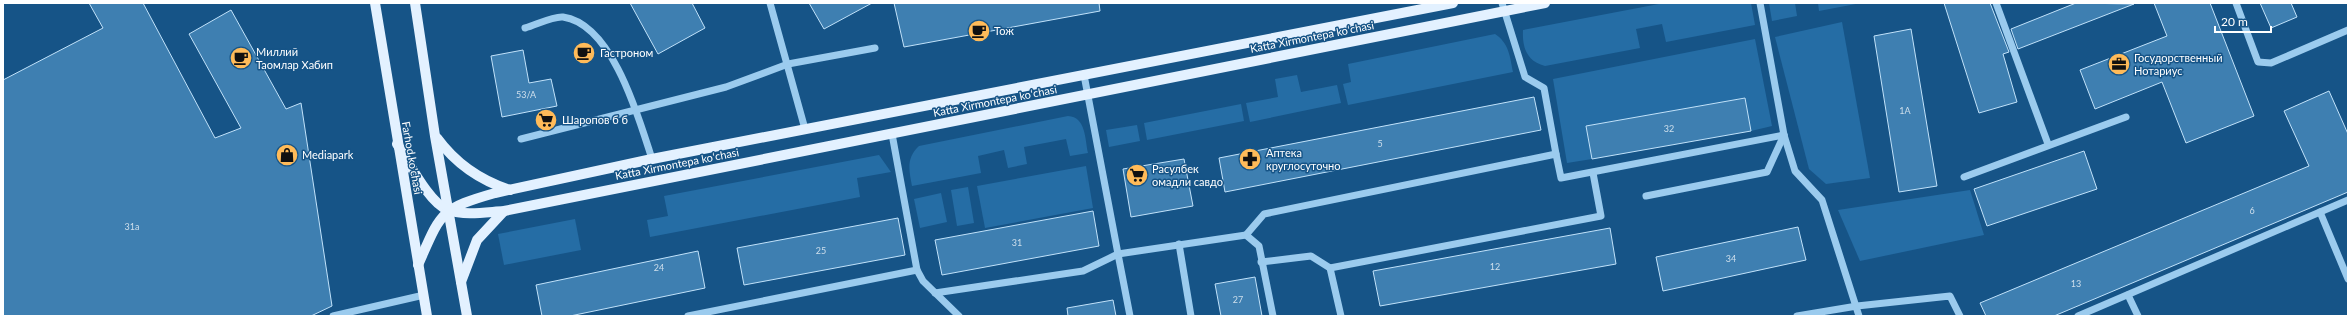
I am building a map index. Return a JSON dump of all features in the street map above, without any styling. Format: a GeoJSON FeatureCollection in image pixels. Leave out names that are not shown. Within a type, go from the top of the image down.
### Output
{"type":"FeatureCollection","features":[{"type":"Feature","properties":{"kind":"main road","name":"Farhod ko'chasi"},"geometry":{"type":"LineString","coordinates":[[375,3],[397,144],[427,316]]}},
{"type":"Feature","properties":{"kind":"main road"},"geometry":{"type":"LineString","coordinates":[[415,3],[435,136],[467,316]]}},
{"type":"Feature","properties":{"kind":"main road","name":"Katta Xirmontepa koʻchasi"},"geometry":{"type":"LineString","coordinates":[[418,264],[437,222],[448,210],[470,200],[652,159],[1453,3]]}},
{"type":"Feature","properties":{"kind":"main road","name":"Katta Xirmontepa koʻchasi"},"geometry":{"type":"LineString","coordinates":[[397,144],[435,202],[448,210],[473,214],[504,211],[1088,94],[1503,7],[1545,3]]}},
{"type":"Feature","properties":{"kind":"main road"},"geometry":{"type":"LineString","coordinates":[[435,136],[451,157],[472,174],[493,185],[510,190]]}},
{"type":"Feature","properties":{"kind":"main road"},"geometry":{"type":"LineString","coordinates":[[461,282],[477,240],[504,211]]}},
{"type":"Feature","properties":{"kind":"lane"},"geometry":{"type":"LineString","coordinates":[[770,3],[805,129]]}},
{"type":"Feature","properties":{"kind":"lane"},"geometry":{"type":"LineString","coordinates":[[1760,3],[1784,135],[1795,171],[1822,200],[1859,316]]}},
{"type":"Feature","properties":{"kind":"lane"},"geometry":{"type":"LineString","coordinates":[[1996,3],[2048,144]]}},
{"type":"Feature","properties":{"kind":"lane"},"geometry":{"type":"LineString","coordinates":[[2236,3],[2258,62],[2264,64],[2271,63],[2348,30]]}},
{"type":"Feature","properties":{"kind":"lane"},"geometry":{"type":"LineString","coordinates":[[1503,7],[1525,77],[1544,88],[1561,178],[1784,135]]}},
{"type":"Feature","properties":{"kind":"lane"},"geometry":{"type":"LineString","coordinates":[[525,28],[562,17],[586,25],[602,43],[631,94],[652,159]]}},
{"type":"Feature","properties":{"kind":"lane"},"geometry":{"type":"LineString","coordinates":[[521,139],[726,87],[788,64],[875,48]]}},
{"type":"Feature","properties":{"kind":"lane"},"geometry":{"type":"LineString","coordinates":[[1084,75],[1130,316]]}},
{"type":"Feature","properties":{"kind":"lane"},"geometry":{"type":"LineString","coordinates":[[1964,177],[2048,144],[2126,117]]}},
{"type":"Feature","properties":{"kind":"lane"},"geometry":{"type":"LineString","coordinates":[[892,134],[917,270],[923,281],[959,316]]}},
{"type":"Feature","properties":{"kind":"lane"},"geometry":{"type":"LineString","coordinates":[[1646,196],[1767,172],[1784,135]]}},
{"type":"Feature","properties":{"kind":"lane"},"geometry":{"type":"LineString","coordinates":[[935,293],[1083,271],[1118,254],[1246,235],[1264,214],[1556,154]]}},
{"type":"Feature","properties":{"kind":"lane"},"geometry":{"type":"LineString","coordinates":[[1261,262],[1311,256],[1330,268],[1601,216],[1593,173]]}},
{"type":"Feature","properties":{"kind":"lane"},"geometry":{"type":"LineString","coordinates":[[2078,316],[2348,200]]}},
{"type":"Feature","properties":{"kind":"lane"},"geometry":{"type":"LineString","coordinates":[[2320,212],[2348,280]]}},
{"type":"Feature","properties":{"kind":"lane"},"geometry":{"type":"LineString","coordinates":[[1246,235],[1259,246],[1273,316]]}},
{"type":"Feature","properties":{"kind":"lane"},"geometry":{"type":"LineString","coordinates":[[1179,244],[1191,316]]}},
{"type":"Feature","properties":{"kind":"lane"},"geometry":{"type":"LineString","coordinates":[[1330,268],[1342,316]]}},
{"type":"Feature","properties":{"kind":"lane"},"geometry":{"type":"LineString","coordinates":[[688,316],[917,270]]}},
{"type":"Feature","properties":{"kind":"lane"},"geometry":{"type":"LineString","coordinates":[[332,316],[424,295]]}},
{"type":"Feature","properties":{"kind":"lane"},"geometry":{"type":"LineString","coordinates":[[2128,295],[2138,316]]}},
{"type":"Feature","properties":{"kind":"lane"},"geometry":{"type":"LineString","coordinates":[[1797,316],[1857,306],[1950,296],[1960,316]]}},
{"type":"Feature","properties":{"kind":"shaded area"},"geometry":{"type":"Polygon","coordinates":[[[1664,3],[1751,3],[1755,25],[1666,42],[1662,24],[1636,29],[1640,48],[1545,66],[1534,61],[1530,57],[1523,43],[1523,30],[1664,3]]]}},
{"type":"Feature","properties":{"kind":"shaded area"},"geometry":{"type":"Polygon","coordinates":[[[1769,3],[1795,3],[1797,16],[1772,21],[1769,3]]]}},
{"type":"Feature","properties":{"kind":"shaded area"},"geometry":{"type":"Polygon","coordinates":[[[1818,3],[1861,3],[1819,11],[1818,3]]]}},
{"type":"Feature","properties":{"kind":"shaded area"},"geometry":{"type":"Polygon","coordinates":[[[1842,22],[1870,178],[1826,184],[1809,169],[1775,37],[1842,22]]]}},
{"type":"Feature","properties":{"kind":"shaded area"},"geometry":{"type":"Polygon","coordinates":[[[1495,34],[1506,46],[1510,56],[1513,72],[1348,105],[1343,84],[1351,82],[1348,64],[1495,34]]]}},
{"type":"Feature","properties":{"kind":"shaded area"},"geometry":{"type":"Polygon","coordinates":[[[1755,39],[1772,126],[1751,131],[1745,98],[1586,126],[1592,159],[1567,163],[1553,79],[1755,39]]]}},
{"type":"Feature","properties":{"kind":"shaded area"},"geometry":{"type":"Polygon","coordinates":[[[1297,75],[1301,92],[1337,85],[1341,103],[1250,122],[1246,103],[1278,97],[1275,79],[1297,75]]]}},
{"type":"Feature","properties":{"kind":"shaded area"},"geometry":{"type":"Polygon","coordinates":[[[1241,104],[1244,121],[1147,140],[1144,123],[1241,104]]]}},
{"type":"Feature","properties":{"kind":"shaded area"},"geometry":{"type":"Polygon","coordinates":[[[1068,116],[1074,117],[1081,124],[1084,130],[1088,153],[1070,156],[1066,139],[1024,147],[1027,164],[1008,168],[1004,150],[978,156],[981,173],[912,186],[909,169],[910,160],[919,146],[1068,116]]]}},
{"type":"Feature","properties":{"kind":"shaded area"},"geometry":{"type":"Polygon","coordinates":[[[1137,125],[1140,141],[1109,147],[1106,130],[1137,125]]]}},
{"type":"Feature","properties":{"kind":"shaded area"},"geometry":{"type":"Polygon","coordinates":[[[879,155],[891,172],[857,178],[860,197],[650,237],[647,220],[668,216],[664,196],[879,155]]]}},
{"type":"Feature","properties":{"kind":"shaded area"},"geometry":{"type":"Polygon","coordinates":[[[1086,166],[1093,208],[985,228],[977,186],[1086,166]]]}},
{"type":"Feature","properties":{"kind":"shaded area"},"geometry":{"type":"Polygon","coordinates":[[[968,187],[974,223],[957,226],[951,190],[968,187]]]}},
{"type":"Feature","properties":{"kind":"shaded area"},"geometry":{"type":"Polygon","coordinates":[[[1970,190],[1984,235],[1860,261],[1838,210],[1970,190]]]}},
{"type":"Feature","properties":{"kind":"shaded area"},"geometry":{"type":"Polygon","coordinates":[[[941,193],[947,222],[920,228],[914,199],[941,193]]]}},
{"type":"Feature","properties":{"kind":"shaded area"},"geometry":{"type":"Polygon","coordinates":[[[575,219],[581,250],[504,265],[498,234],[575,219]]]}},
{"type":"Feature","properties":{"kind":"building"},"geometry":{"type":"Polygon","coordinates":[[[89,3],[143,3],[215,138],[241,128],[189,34],[231,10],[286,109],[301,103],[332,306],[311,316],[3,316],[3,80],[103,28],[89,3]]]}},
{"type":"Feature","properties":{"kind":"building"},"geometry":{"type":"Polygon","coordinates":[[[630,3],[692,3],[705,28],[658,54],[630,3]]]}},
{"type":"Feature","properties":{"kind":"building"},"geometry":{"type":"Polygon","coordinates":[[[809,3],[872,3],[824,29],[809,3]]]}},
{"type":"Feature","properties":{"kind":"building"},"geometry":{"type":"Polygon","coordinates":[[[894,3],[1099,3],[1100,11],[904,47],[894,3]]]}},
{"type":"Feature","properties":{"kind":"building"},"geometry":{"type":"Polygon","coordinates":[[[1944,3],[1990,3],[2009,52],[2003,54],[2017,102],[1979,113],[1944,3]]]}},
{"type":"Feature","properties":{"kind":"building"},"geometry":{"type":"Polygon","coordinates":[[[2076,3],[2134,4],[2018,49],[2011,29],[2076,3]]]}},
{"type":"Feature","properties":{"kind":"building"},"geometry":{"type":"Polygon","coordinates":[[[2154,3],[2210,3],[2254,116],[2186,143],[2162,82],[2095,109],[2080,70],[2167,36],[2154,3]]]}},
{"type":"Feature","properties":{"kind":"building"},"geometry":{"type":"Polygon","coordinates":[[[2260,3],[2291,3],[2297,17],[2271,28],[2260,3]]]}},
{"type":"Feature","properties":{"kind":"building"},"geometry":{"type":"Polygon","coordinates":[[[1911,29],[1937,186],[1899,192],[1874,36],[1911,29]]]}},
{"type":"Feature","properties":{"kind":"building"},"geometry":{"type":"Polygon","coordinates":[[[523,50],[529,83],[551,79],[557,106],[502,117],[491,56],[523,50]]]}},
{"type":"Feature","properties":{"kind":"building"},"geometry":{"type":"Polygon","coordinates":[[[2329,91],[2348,134],[2348,192],[2054,316],[1986,316],[1980,303],[2309,166],[2284,111],[2329,91]]]}},
{"type":"Feature","properties":{"kind":"building"},"geometry":{"type":"Polygon","coordinates":[[[1534,97],[1541,130],[1225,192],[1219,158],[1534,97]]]}},
{"type":"Feature","properties":{"kind":"building"},"geometry":{"type":"Polygon","coordinates":[[[1745,98],[1751,131],[1592,159],[1586,126],[1745,98]]]}},
{"type":"Feature","properties":{"kind":"building"},"geometry":{"type":"Polygon","coordinates":[[[2084,151],[2097,189],[1987,226],[1974,189],[2084,151]]]}},
{"type":"Feature","properties":{"kind":"building"},"geometry":{"type":"Polygon","coordinates":[[[1184,159],[1193,206],[1131,217],[1123,169],[1184,159]]]}},
{"type":"Feature","properties":{"kind":"building"},"geometry":{"type":"Polygon","coordinates":[[[1093,211],[1099,246],[942,275],[935,240],[1093,211]]]}},
{"type":"Feature","properties":{"kind":"building"},"geometry":{"type":"Polygon","coordinates":[[[898,218],[905,255],[744,285],[737,248],[898,218]]]}},
{"type":"Feature","properties":{"kind":"building"},"geometry":{"type":"Polygon","coordinates":[[[1798,227],[1806,260],[1663,291],[1656,257],[1798,227]]]}},
{"type":"Feature","properties":{"kind":"building"},"geometry":{"type":"Polygon","coordinates":[[[1610,228],[1616,264],[1380,306],[1373,271],[1610,228]]]}},
{"type":"Feature","properties":{"kind":"building"},"geometry":{"type":"Polygon","coordinates":[[[698,251],[705,288],[570,316],[542,316],[536,285],[698,251]]]}},
{"type":"Feature","properties":{"kind":"building"},"geometry":{"type":"Polygon","coordinates":[[[1255,277],[1262,316],[1221,316],[1215,284],[1255,277]]]}},
{"type":"Feature","properties":{"kind":"building"},"geometry":{"type":"Polygon","coordinates":[[[1113,300],[1116,316],[1068,316],[1067,308],[1113,300]]]}},
{"type":"Feature","properties":{"kind":"place","name":"Тож"},"geometry":{"type":"Point","coordinates":[979,31]}},
{"type":"Feature","properties":{"kind":"place","name":"Гастроном"},"geometry":{"type":"Point","coordinates":[584,53]}},
{"type":"Feature","properties":{"kind":"place","name":"Миллий Таомлар Хабип"},"geometry":{"type":"Point","coordinates":[241,58]}},
{"type":"Feature","properties":{"kind":"place","name":"Госудорственный Нотариус"},"geometry":{"type":"Point","coordinates":[2119,64]}},
{"type":"Feature","properties":{"kind":"place","name":"Шаропов б б"},"geometry":{"type":"Point","coordinates":[546,120]}},
{"type":"Feature","properties":{"kind":"place","name":"Mediapark"},"geometry":{"type":"Point","coordinates":[287,155]}},
{"type":"Feature","properties":{"kind":"place","name":"Аптека круглосуточно"},"geometry":{"type":"Point","coordinates":[1250,159]}},
{"type":"Feature","properties":{"kind":"place","name":"Расулбек омадли савдо"},"geometry":{"type":"Point","coordinates":[1137,175]}}]}
